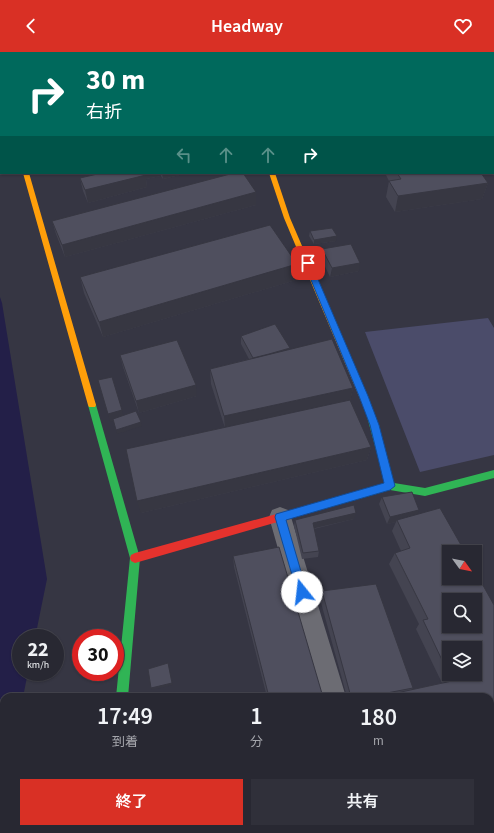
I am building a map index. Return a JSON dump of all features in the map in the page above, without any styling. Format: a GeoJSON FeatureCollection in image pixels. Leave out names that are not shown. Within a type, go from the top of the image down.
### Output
{"type":"FeatureCollection","features":[{"type":"Feature","properties":{"kind":"street"},"geometry":{"type":"LineString","coordinates":[[26,174],[135,558],[122,693]]}},
{"type":"Feature","properties":{"kind":"street"},"geometry":{"type":"LineString","coordinates":[[272,174],[287,218],[364,396],[374,425],[390,486]]}},
{"type":"Feature","properties":{"kind":"street"},"geometry":{"type":"LineString","coordinates":[[135,558],[390,486],[425,492],[494,474]]}},
{"type":"Feature","properties":{"kind":"street"},"geometry":{"type":"LineString","coordinates":[[280,517],[332,693]]}},
{"type":"Feature","properties":{"kind":"shaded area"},"geometry":{"type":"Polygon","coordinates":[[[0,297],[47,579],[37,629],[12,629],[12,681],[26,681],[24,693],[0,693],[0,297]]]}},
{"type":"Feature","properties":{"kind":"shaded area"},"geometry":{"type":"Polygon","coordinates":[[[488,318],[494,328],[494,455],[420,472],[365,332],[488,318]]]}},
{"type":"Feature","properties":{"kind":"building"},"geometry":{"type":"Polygon","coordinates":[[[98,174],[146,175],[85,190],[80,178],[98,174]]]}},
{"type":"Feature","properties":{"kind":"building"},"geometry":{"type":"Polygon","coordinates":[[[230,174],[244,174],[256,192],[62,245],[52,221],[230,174]]]}},
{"type":"Feature","properties":{"kind":"building"},"geometry":{"type":"Polygon","coordinates":[[[398,174],[482,174],[488,183],[398,196],[389,181],[401,179],[398,174]]]}},
{"type":"Feature","properties":{"kind":"building"},"geometry":{"type":"Polygon","coordinates":[[[270,225],[297,264],[99,322],[80,277],[270,225]]]}},
{"type":"Feature","properties":{"kind":"building"},"geometry":{"type":"Polygon","coordinates":[[[332,228],[337,236],[314,240],[310,231],[332,228]]]}},
{"type":"Feature","properties":{"kind":"building"},"geometry":{"type":"Polygon","coordinates":[[[351,244],[360,263],[332,268],[322,249],[351,244]]]}},
{"type":"Feature","properties":{"kind":"building"},"geometry":{"type":"Polygon","coordinates":[[[275,324],[290,348],[253,358],[241,336],[275,324]]]}},
{"type":"Feature","properties":{"kind":"building"},"geometry":{"type":"Polygon","coordinates":[[[332,339],[353,388],[224,416],[210,369],[332,339]]]}},
{"type":"Feature","properties":{"kind":"building"},"geometry":{"type":"Polygon","coordinates":[[[177,340],[196,385],[136,401],[120,355],[177,340]]]}},
{"type":"Feature","properties":{"kind":"building"},"geometry":{"type":"Polygon","coordinates":[[[112,377],[122,410],[108,414],[98,380],[112,377]]]}},
{"type":"Feature","properties":{"kind":"building"},"geometry":{"type":"Polygon","coordinates":[[[350,400],[371,447],[137,501],[126,449],[350,400]]]}},
{"type":"Feature","properties":{"kind":"building"},"geometry":{"type":"Polygon","coordinates":[[[136,411],[141,422],[116,430],[113,419],[136,411]]]}},
{"type":"Feature","properties":{"kind":"building"},"geometry":{"type":"Polygon","coordinates":[[[412,492],[419,510],[390,517],[382,497],[412,492]]]}},
{"type":"Feature","properties":{"kind":"building"},"geometry":{"type":"Polygon","coordinates":[[[354,505],[356,513],[313,523],[319,551],[303,553],[295,520],[354,505]]]}},
{"type":"Feature","properties":{"kind":"building"},"geometry":{"type":"Polygon","coordinates":[[[440,508],[461,545],[442,545],[442,585],[482,585],[482,584],[494,605],[494,693],[396,693],[452,681],[482,681],[482,641],[442,641],[442,660],[423,620],[428,619],[395,553],[410,548],[397,520],[440,508]]]}},
{"type":"Feature","properties":{"kind":"building"},"geometry":{"type":"Polygon","coordinates":[[[279,547],[322,693],[268,693],[233,556],[279,547]]]}},
{"type":"Feature","properties":{"kind":"building"},"geometry":{"type":"Polygon","coordinates":[[[376,584],[413,688],[387,693],[350,693],[322,591],[376,584]]]}},
{"type":"Feature","properties":{"kind":"building"},"geometry":{"type":"Polygon","coordinates":[[[168,663],[172,683],[151,688],[148,669],[168,663]]]}},
{"type":"Feature","properties":{"kind":"traffic: fast"},"geometry":{"type":"LineString","coordinates":[[92,405],[135,558],[122,693]]}},
{"type":"Feature","properties":{"kind":"traffic: fast"},"geometry":{"type":"LineString","coordinates":[[370,413],[390,486]]}},
{"type":"Feature","properties":{"kind":"traffic: fast"},"geometry":{"type":"LineString","coordinates":[[309,509],[390,486],[425,492],[494,474]]}},
{"type":"Feature","properties":{"kind":"traffic: slow"},"geometry":{"type":"LineString","coordinates":[[26,174],[92,405]]}},
{"type":"Feature","properties":{"kind":"traffic: slow"},"geometry":{"type":"LineString","coordinates":[[272,174],[287,218],[370,413]]}},
{"type":"Feature","properties":{"kind":"traffic: jam"},"geometry":{"type":"LineString","coordinates":[[135,558],[309,509]]}},
{"type":"Feature","properties":{"kind":"route"},"geometry":{"type":"LineString","coordinates":[[302,592],[280,517],[390,486],[374,425],[364,396],[308,263]]}}]}
